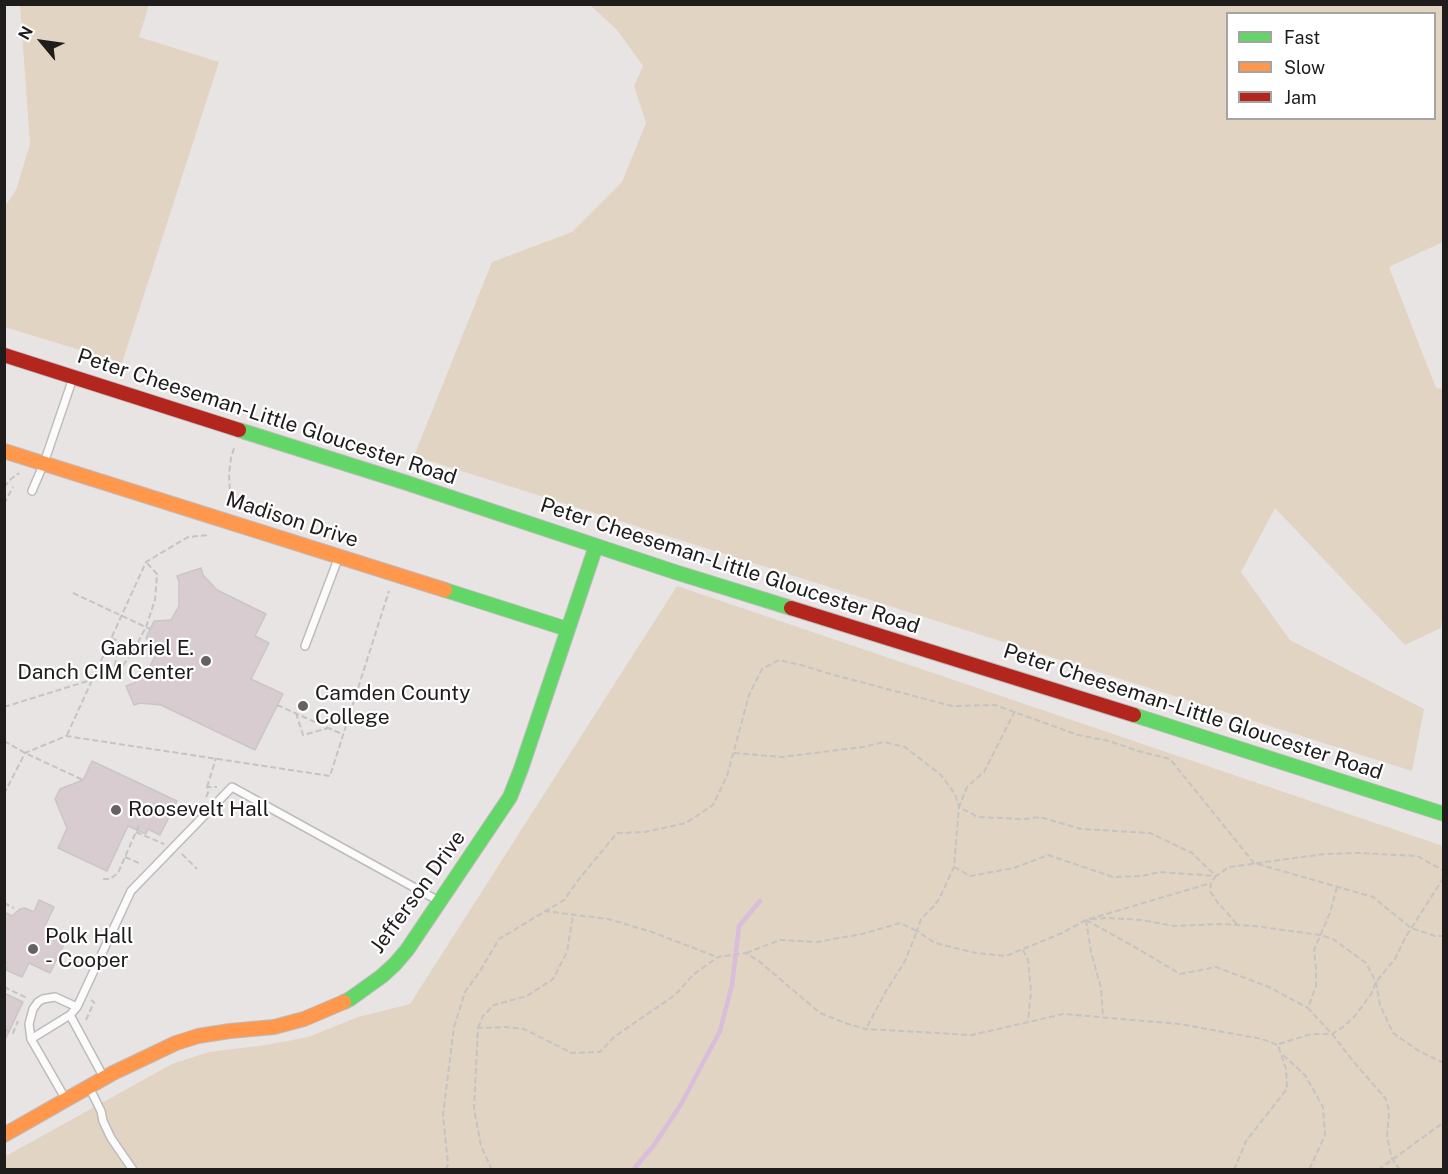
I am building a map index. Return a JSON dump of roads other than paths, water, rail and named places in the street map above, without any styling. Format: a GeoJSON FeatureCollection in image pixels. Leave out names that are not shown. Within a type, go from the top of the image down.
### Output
{"type":"FeatureCollection","features":[{"type":"Feature","properties":{"kind":"street","name":"Peter Cheeseman-Little Gloucester Road"},"geometry":{"type":"LineString","coordinates":[[4,356],[1443,814]]}},
{"type":"Feature","properties":{"kind":"street","name":"Madison Drive"},"geometry":{"type":"LineString","coordinates":[[4,451],[567,629]]}},
{"type":"Feature","properties":{"kind":"street","name":"Jefferson Drive"},"geometry":{"type":"LineString","coordinates":[[4,1135],[155,1052],[198,1036],[288,1024],[320,1013],[350,999],[395,964],[510,797],[596,546]]}},
{"type":"Feature","properties":{"kind":"lane"},"geometry":{"type":"LineString","coordinates":[[32,491],[74,377]]}},
{"type":"Feature","properties":{"kind":"lane"},"geometry":{"type":"LineString","coordinates":[[305,646],[339,556]]}},
{"type":"Feature","properties":{"kind":"lane"},"geometry":{"type":"LineString","coordinates":[[31,1039],[70,1016],[77,1006],[131,891],[232,787],[439,901]]}},
{"type":"Feature","properties":{"kind":"lane"},"geometry":{"type":"LineString","coordinates":[[66,1100],[31,1039],[29,1024],[38,1002],[44,999],[55,997],[77,1006]]}},
{"type":"Feature","properties":{"kind":"lane"},"geometry":{"type":"LineString","coordinates":[[70,1016],[104,1079]]}},
{"type":"Feature","properties":{"kind":"lane"},"geometry":{"type":"LineString","coordinates":[[89,1087],[111,1138],[133,1170]]}},
{"type":"Feature","properties":{"kind":"waterway"},"geometry":{"type":"LineString","coordinates":[[633,1170],[654,1145],[680,1106],[720,1031],[732,985],[739,926],[760,901]]}},
{"type":"Feature","properties":{"kind":"place","name":"Gabriel E. Danch CIM Center"},"geometry":{"type":"Point","coordinates":[206,661]}},
{"type":"Feature","properties":{"kind":"place","name":"Camden County College"},"geometry":{"type":"Point","coordinates":[303,706]}},
{"type":"Feature","properties":{"kind":"place","name":"Roosevelt Hall"},"geometry":{"type":"Point","coordinates":[116,810]}},
{"type":"Feature","properties":{"kind":"place","name":"Polk Hall - Cooper"},"geometry":{"type":"Point","coordinates":[33,949]}}]}
